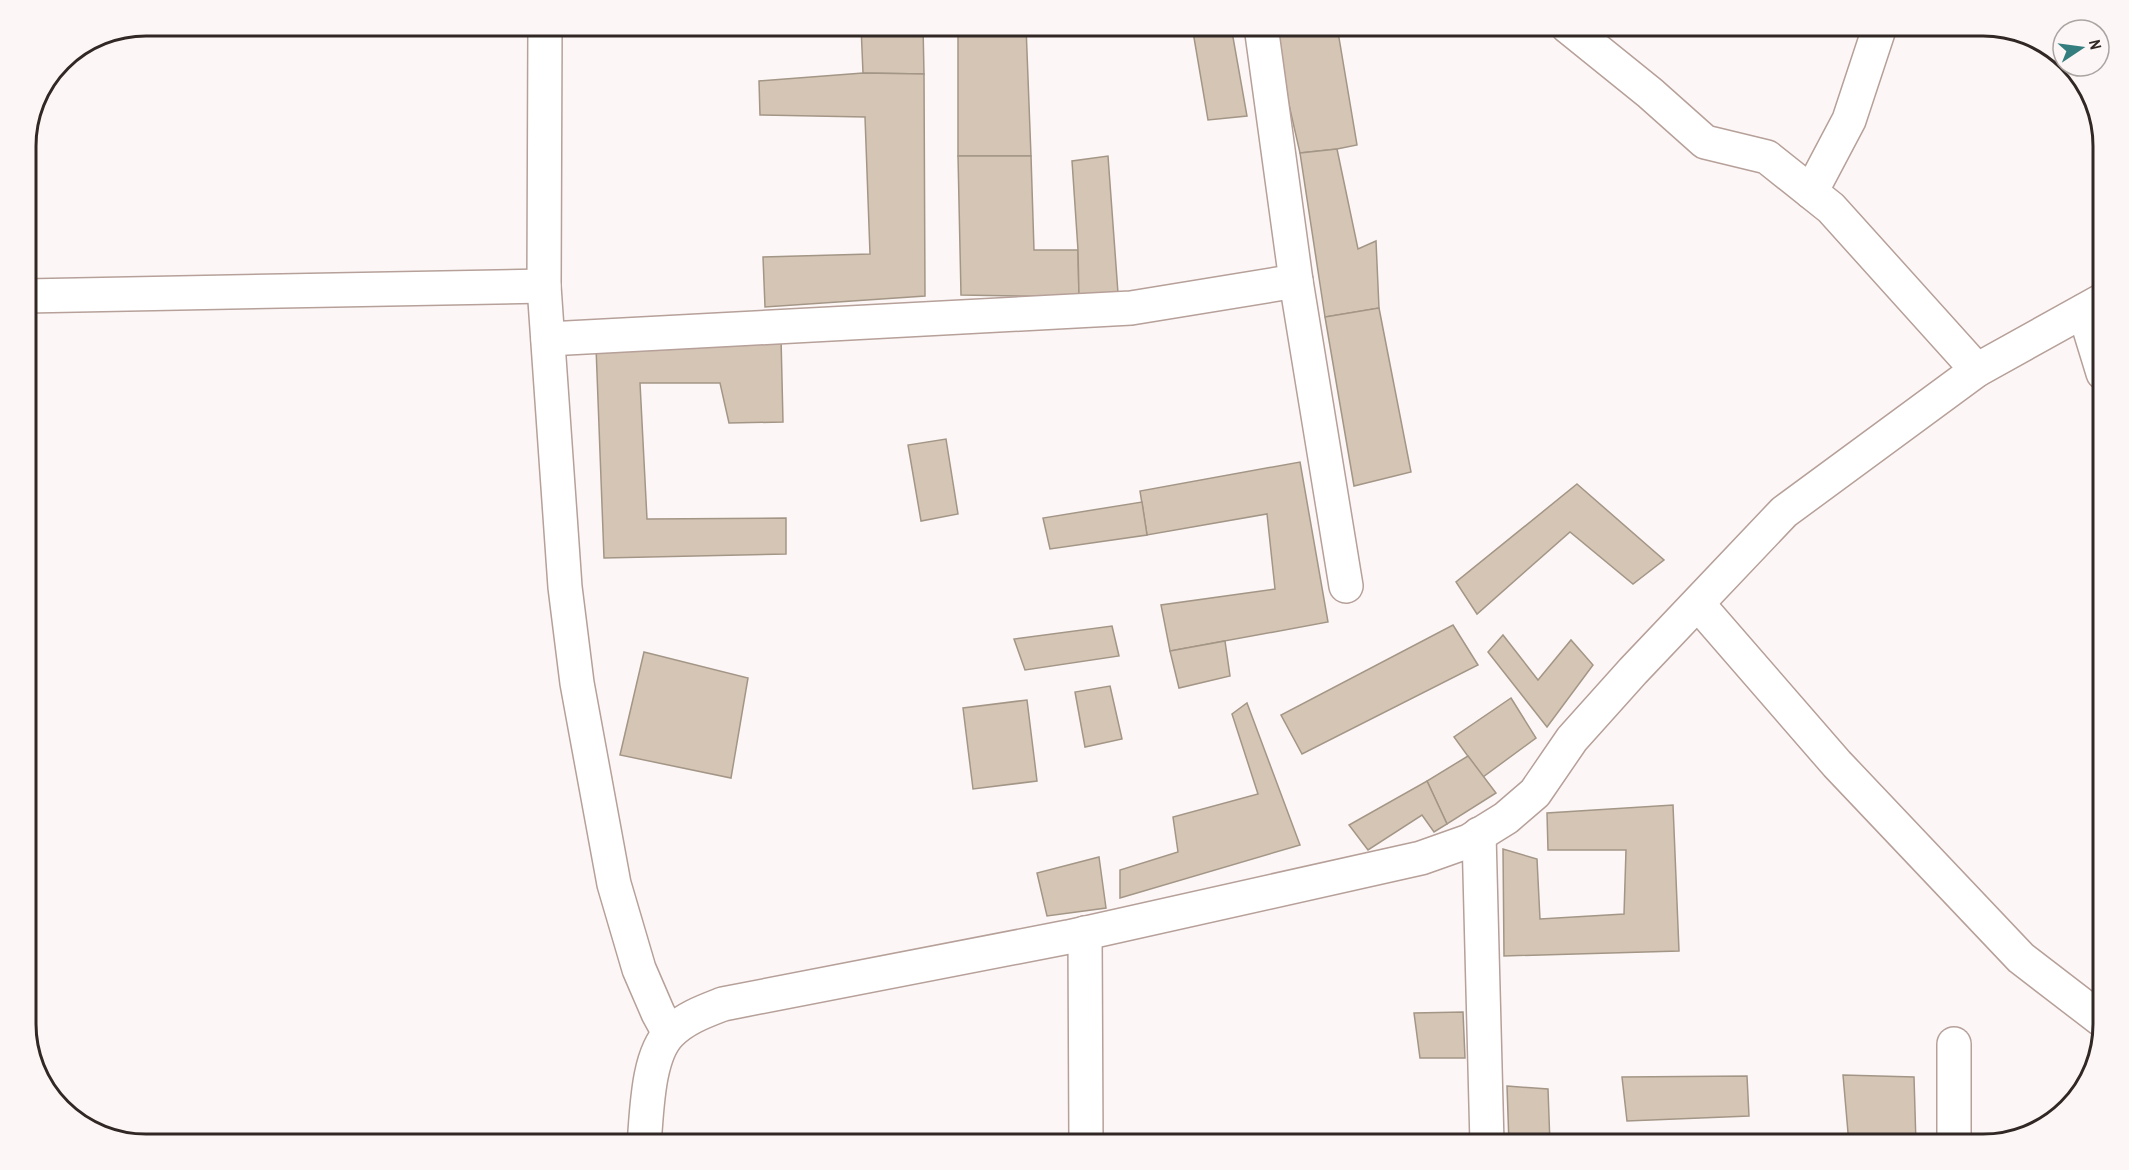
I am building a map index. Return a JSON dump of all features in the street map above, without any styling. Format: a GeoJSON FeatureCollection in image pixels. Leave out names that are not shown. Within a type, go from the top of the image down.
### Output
{"type":"FeatureCollection","features":[{"type":"Feature","properties":{"kind":"street"},"geometry":{"type":"LineString","coordinates":[[545,36],[544,286],[565,587],[577,683],[614,884],[639,969],[669,1033]]}},
{"type":"Feature","properties":{"kind":"street"},"geometry":{"type":"LineString","coordinates":[[1262,36],[1296,281],[1346,586]]}},
{"type":"Feature","properties":{"kind":"street"},"geometry":{"type":"LineString","coordinates":[[1579,36],[1650,93],[1705,142],[1767,157],[1831,208],[1977,370]]}},
{"type":"Feature","properties":{"kind":"street"},"geometry":{"type":"LineString","coordinates":[[1811,192],[1849,120],[1877,36]]}},
{"type":"Feature","properties":{"kind":"street"},"geometry":{"type":"LineString","coordinates":[[548,339],[1131,308],[1296,281]]}},
{"type":"Feature","properties":{"kind":"street"},"geometry":{"type":"LineString","coordinates":[[36,296],[544,286]]}},
{"type":"Feature","properties":{"kind":"street"},"geometry":{"type":"LineString","coordinates":[[645,1134],[651,1081],[659,1051],[669,1033],[692,1017],[723,1004],[1085,933],[1421,858],[1469,841],[1506,818],[1535,793],[1572,739],[1784,512],[1977,370],[2093,307]]}},
{"type":"Feature","properties":{"kind":"street"},"geometry":{"type":"LineString","coordinates":[[1698,604],[1837,764],[2021,958],[2093,1013]]}},
{"type":"Feature","properties":{"kind":"street"},"geometry":{"type":"LineString","coordinates":[[1479,834],[1487,1134]]}},
{"type":"Feature","properties":{"kind":"street"},"geometry":{"type":"LineString","coordinates":[[1085,933],[1086,1134]]}},
{"type":"Feature","properties":{"kind":"street"},"geometry":{"type":"LineString","coordinates":[[1954,1044],[1954,1134]]}},
{"type":"Feature","properties":{"kind":"building"},"geometry":{"type":"Polygon","coordinates":[[[861,36],[923,36],[924,74],[863,73],[861,36]]]}},
{"type":"Feature","properties":{"kind":"building"},"geometry":{"type":"Polygon","coordinates":[[[958,36],[1026,36],[1031,156],[958,156],[958,36]]]}},
{"type":"Feature","properties":{"kind":"building"},"geometry":{"type":"Polygon","coordinates":[[[1194,36],[1233,36],[1247,116],[1208,120],[1194,36]]]}},
{"type":"Feature","properties":{"kind":"building"},"geometry":{"type":"Polygon","coordinates":[[[1273,36],[1339,36],[1357,145],[1300,153],[1273,36]]]}},
{"type":"Feature","properties":{"kind":"building"},"geometry":{"type":"Polygon","coordinates":[[[863,73],[924,74],[925,296],[765,307],[763,257],[870,254],[865,117],[760,115],[759,81],[863,73]]]}},
{"type":"Feature","properties":{"kind":"building"},"geometry":{"type":"Polygon","coordinates":[[[1337,149],[1358,249],[1376,241],[1379,308],[1325,317],[1300,153],[1337,149]]]}},
{"type":"Feature","properties":{"kind":"building"},"geometry":{"type":"Polygon","coordinates":[[[958,156],[1031,156],[1034,250],[1078,250],[1079,297],[961,295],[958,156]]]}},
{"type":"Feature","properties":{"kind":"building"},"geometry":{"type":"Polygon","coordinates":[[[1108,156],[1118,293],[1079,297],[1072,161],[1108,156]]]}},
{"type":"Feature","properties":{"kind":"building"},"geometry":{"type":"Polygon","coordinates":[[[1379,308],[1411,472],[1354,486],[1325,317],[1379,308]]]}},
{"type":"Feature","properties":{"kind":"building"},"geometry":{"type":"Polygon","coordinates":[[[781,337],[783,422],[729,423],[720,383],[640,383],[647,519],[786,518],[786,554],[604,558],[596,347],[781,337]]]}},
{"type":"Feature","properties":{"kind":"building"},"geometry":{"type":"Polygon","coordinates":[[[946,439],[958,514],[921,521],[908,445],[946,439]]]}},
{"type":"Feature","properties":{"kind":"building"},"geometry":{"type":"Polygon","coordinates":[[[1300,462],[1328,622],[1170,651],[1161,605],[1275,589],[1267,514],[1147,535],[1140,491],[1300,462]]]}},
{"type":"Feature","properties":{"kind":"building"},"geometry":{"type":"Polygon","coordinates":[[[1577,484],[1664,560],[1633,584],[1570,532],[1477,614],[1456,582],[1577,484]]]}},
{"type":"Feature","properties":{"kind":"building"},"geometry":{"type":"Polygon","coordinates":[[[1142,502],[1147,535],[1050,549],[1043,518],[1142,502]]]}},
{"type":"Feature","properties":{"kind":"building"},"geometry":{"type":"Polygon","coordinates":[[[1453,625],[1478,665],[1302,754],[1281,715],[1453,625]]]}},
{"type":"Feature","properties":{"kind":"building"},"geometry":{"type":"Polygon","coordinates":[[[1112,626],[1119,656],[1025,670],[1014,639],[1112,626]]]}},
{"type":"Feature","properties":{"kind":"building"},"geometry":{"type":"Polygon","coordinates":[[[1503,635],[1538,680],[1571,640],[1593,665],[1547,727],[1488,652],[1503,635]]]}},
{"type":"Feature","properties":{"kind":"building"},"geometry":{"type":"Polygon","coordinates":[[[1225,641],[1230,676],[1179,688],[1170,651],[1225,641]]]}},
{"type":"Feature","properties":{"kind":"building"},"geometry":{"type":"Polygon","coordinates":[[[644,652],[748,678],[731,778],[620,755],[644,652]]]}},
{"type":"Feature","properties":{"kind":"building"},"geometry":{"type":"Polygon","coordinates":[[[1110,686],[1122,739],[1085,747],[1075,692],[1110,686]]]}},
{"type":"Feature","properties":{"kind":"building"},"geometry":{"type":"Polygon","coordinates":[[[1511,698],[1536,738],[1483,777],[1454,737],[1511,698]]]}},
{"type":"Feature","properties":{"kind":"building"},"geometry":{"type":"Polygon","coordinates":[[[1027,700],[1037,781],[973,789],[963,708],[1027,700]]]}},
{"type":"Feature","properties":{"kind":"building"},"geometry":{"type":"Polygon","coordinates":[[[1247,703],[1300,845],[1120,898],[1120,870],[1178,852],[1173,817],[1258,794],[1232,714],[1247,703]]]}},
{"type":"Feature","properties":{"kind":"building"},"geometry":{"type":"Polygon","coordinates":[[[1468,756],[1496,793],[1447,824],[1427,781],[1468,756]]]}},
{"type":"Feature","properties":{"kind":"building"},"geometry":{"type":"Polygon","coordinates":[[[1427,781],[1447,824],[1434,832],[1422,815],[1368,850],[1349,825],[1427,781]]]}},
{"type":"Feature","properties":{"kind":"building"},"geometry":{"type":"Polygon","coordinates":[[[1673,805],[1679,951],[1504,956],[1503,849],[1537,859],[1540,919],[1624,914],[1626,850],[1548,850],[1547,813],[1673,805]]]}},
{"type":"Feature","properties":{"kind":"building"},"geometry":{"type":"Polygon","coordinates":[[[1099,857],[1106,908],[1047,916],[1037,873],[1099,857]]]}},
{"type":"Feature","properties":{"kind":"building"},"geometry":{"type":"Polygon","coordinates":[[[1463,1012],[1465,1058],[1420,1058],[1414,1013],[1463,1012]]]}},
{"type":"Feature","properties":{"kind":"building"},"geometry":{"type":"Polygon","coordinates":[[[1843,1075],[1914,1077],[1916,1134],[1848,1134],[1843,1075]]]}},
{"type":"Feature","properties":{"kind":"building"},"geometry":{"type":"Polygon","coordinates":[[[1747,1076],[1749,1116],[1627,1121],[1622,1077],[1747,1076]]]}},
{"type":"Feature","properties":{"kind":"building"},"geometry":{"type":"Polygon","coordinates":[[[1507,1086],[1548,1089],[1550,1134],[1509,1134],[1507,1086]]]}}]}
